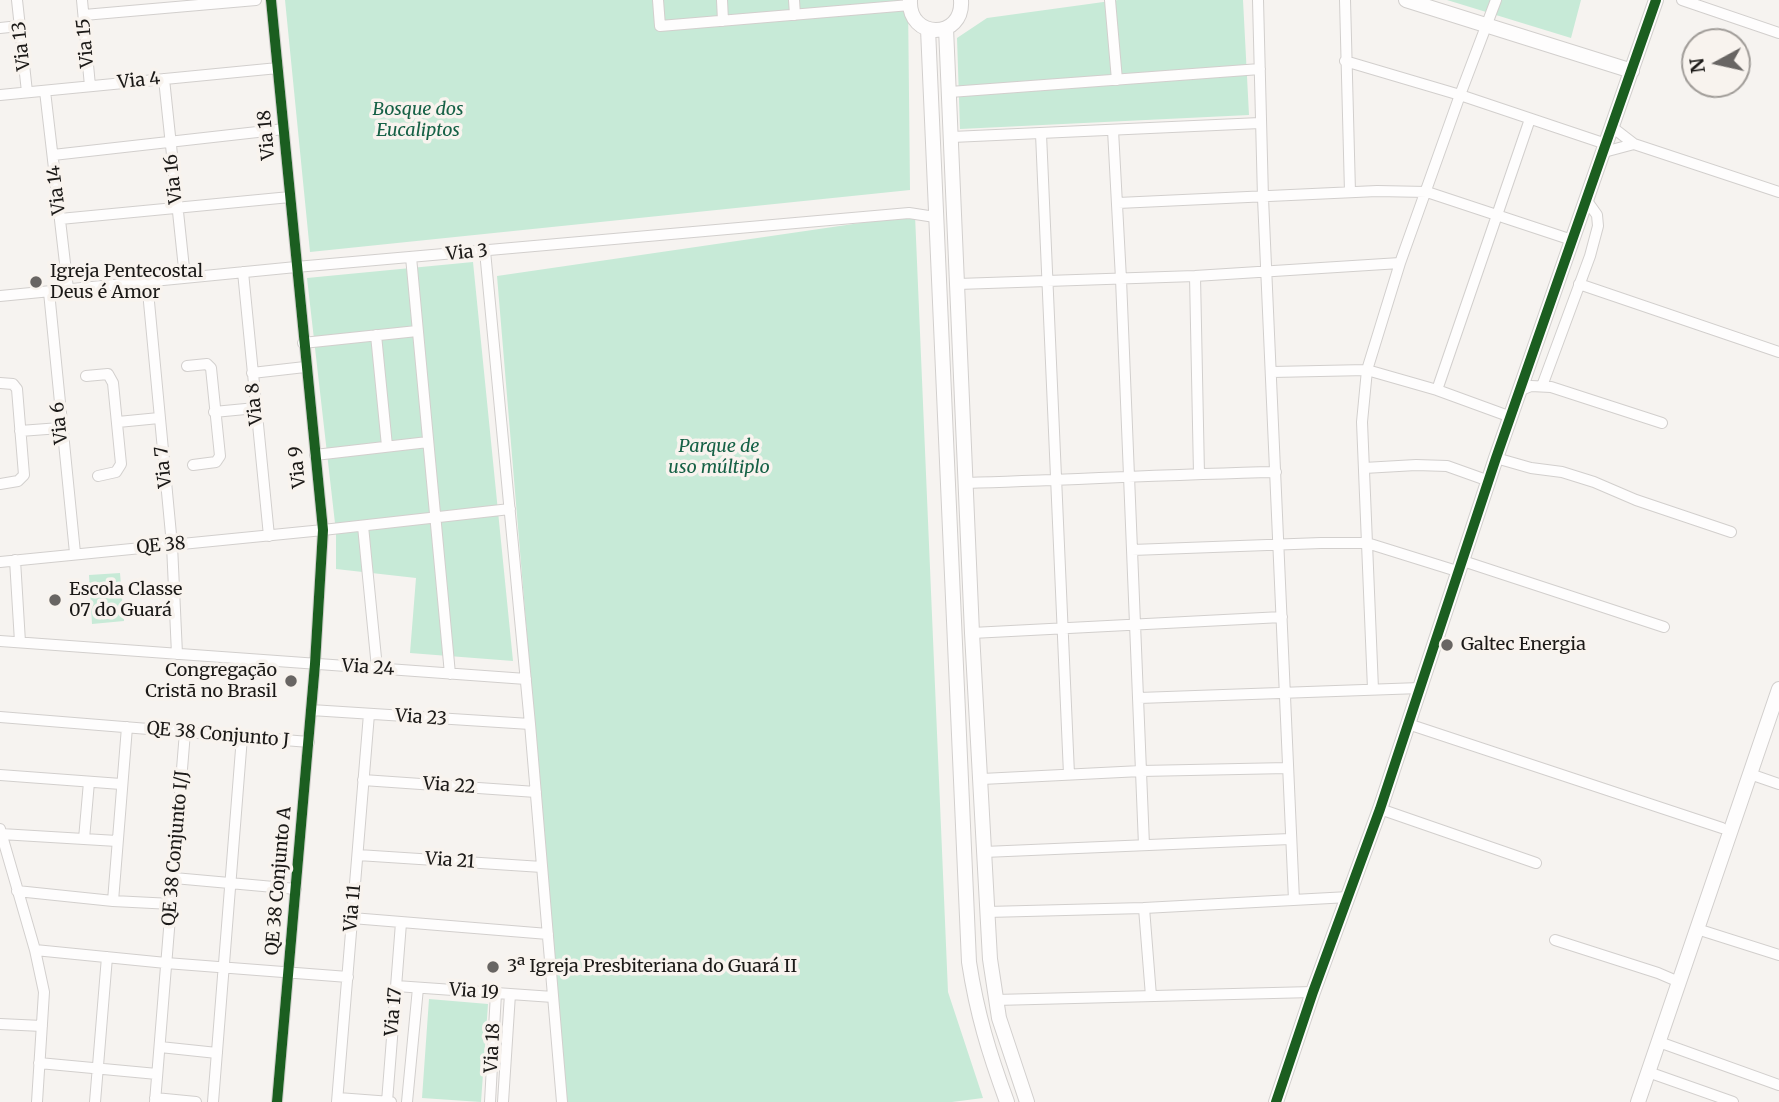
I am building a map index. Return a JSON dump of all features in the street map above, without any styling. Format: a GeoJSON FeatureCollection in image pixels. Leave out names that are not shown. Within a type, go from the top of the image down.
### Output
{"type":"FeatureCollection","features":[{"type":"Feature","properties":{"kind":"street","name":"Via 13"},"geometry":{"type":"LineString","coordinates":[[17,0],[27,92]]}},
{"type":"Feature","properties":{"kind":"street","name":"Via 15"},"geometry":{"type":"LineString","coordinates":[[82,0],[90,86]]}},
{"type":"Feature","properties":{"kind":"street"},"geometry":{"type":"LineString","coordinates":[[83,15],[256,0]]}},
{"type":"Feature","properties":{"kind":"street","name":"Via 18"},"geometry":{"type":"LineString","coordinates":[[271,0],[296,267]]}},
{"type":"Feature","properties":{"kind":"street"},"geometry":{"type":"LineString","coordinates":[[658,0],[660,26],[795,15],[859,5],[910,3],[915,20],[928,29],[946,28],[958,18],[961,0]]}},
{"type":"Feature","properties":{"kind":"street"},"geometry":{"type":"LineString","coordinates":[[722,0],[723,21]]}},
{"type":"Feature","properties":{"kind":"street"},"geometry":{"type":"LineString","coordinates":[[794,0],[795,15]]}},
{"type":"Feature","properties":{"kind":"street"},"geometry":{"type":"LineString","coordinates":[[1110,0],[1117,80]]}},
{"type":"Feature","properties":{"kind":"street"},"geometry":{"type":"LineString","coordinates":[[1258,0],[1263,198],[1294,900]]}},
{"type":"Feature","properties":{"kind":"street"},"geometry":{"type":"LineString","coordinates":[[1345,0],[1350,192]]}},
{"type":"Feature","properties":{"kind":"street"},"geometry":{"type":"LineString","coordinates":[[1406,0],[1632,71]]}},
{"type":"Feature","properties":{"kind":"street"},"geometry":{"type":"LineString","coordinates":[[1373,689],[1362,422],[1367,370],[1400,263],[1496,0]]}},
{"type":"Feature","properties":{"kind":"street"},"geometry":{"type":"LineString","coordinates":[[1276,1102],[1380,809],[1496,458],[1656,0]]}},
{"type":"Feature","properties":{"kind":"street"},"geometry":{"type":"LineString","coordinates":[[1682,0],[1779,33]]}},
{"type":"Feature","properties":{"kind":"street"},"geometry":{"type":"LineString","coordinates":[[0,28],[19,26]]}},
{"type":"Feature","properties":{"kind":"street"},"geometry":{"type":"LineString","coordinates":[[946,28],[972,633],[988,912],[995,1000],[1027,1102]]}},
{"type":"Feature","properties":{"kind":"street"},"geometry":{"type":"LineString","coordinates":[[928,29],[969,962],[975,1005],[1006,1098],[1022,1087]]}},
{"type":"Feature","properties":{"kind":"street"},"geometry":{"type":"LineString","coordinates":[[1345,61],[1460,95],[1605,148],[1634,144]]}},
{"type":"Feature","properties":{"kind":"street","name":"Via 4"},"geometry":{"type":"LineString","coordinates":[[0,95],[278,68]]}},
{"type":"Feature","properties":{"kind":"street"},"geometry":{"type":"LineString","coordinates":[[950,92],[1259,69]]}},
{"type":"Feature","properties":{"kind":"street","name":"Via 16"},"geometry":{"type":"LineString","coordinates":[[164,79],[185,278]]}},
{"type":"Feature","properties":{"kind":"street","name":"Via 14"},"geometry":{"type":"LineString","coordinates":[[46,91],[68,289]]}},
{"type":"Feature","properties":{"kind":"street"},"geometry":{"type":"LineString","coordinates":[[1437,390],[1530,119]]}},
{"type":"Feature","properties":{"kind":"street"},"geometry":{"type":"LineString","coordinates":[[952,137],[1260,122]]}},
{"type":"Feature","properties":{"kind":"street"},"geometry":{"type":"LineString","coordinates":[[1612,127],[1634,144],[1779,192]]}},
{"type":"Feature","properties":{"kind":"street"},"geometry":{"type":"LineString","coordinates":[[53,155],[284,129]]}},
{"type":"Feature","properties":{"kind":"street"},"geometry":{"type":"LineString","coordinates":[[1113,130],[1144,845]]}},
{"type":"Feature","properties":{"kind":"street"},"geometry":{"type":"LineString","coordinates":[[1041,134],[1069,774]]}},
{"type":"Feature","properties":{"kind":"street"},"geometry":{"type":"LineString","coordinates":[[1118,203],[1350,192],[1427,192],[1572,240]]}},
{"type":"Feature","properties":{"kind":"street"},"geometry":{"type":"LineString","coordinates":[[60,219],[290,197]]}},
{"type":"Feature","properties":{"kind":"street"},"geometry":{"type":"LineString","coordinates":[[1542,386],[1590,256],[1598,226],[1597,215],[1587,201]]}},
{"type":"Feature","properties":{"kind":"street","name":"Via 3"},"geometry":{"type":"LineString","coordinates":[[0,296],[296,267],[909,214],[935,217]]}},
{"type":"Feature","properties":{"kind":"street"},"geometry":{"type":"LineString","coordinates":[[485,251],[526,679],[562,1102]]}},
{"type":"Feature","properties":{"kind":"street"},"geometry":{"type":"LineString","coordinates":[[411,257],[450,674]]}},
{"type":"Feature","properties":{"kind":"street"},"geometry":{"type":"LineString","coordinates":[[958,284],[1195,276],[1400,263]]}},
{"type":"Feature","properties":{"kind":"street","name":"Via 9"},"geometry":{"type":"LineString","coordinates":[[296,267],[323,530],[315,664]]}},
{"type":"Feature","properties":{"kind":"street","name":"Via 8"},"geometry":{"type":"LineString","coordinates":[[243,272],[268,536]]}},
{"type":"Feature","properties":{"kind":"street"},"geometry":{"type":"LineString","coordinates":[[1195,276],[1199,474]]}},
{"type":"Feature","properties":{"kind":"street","name":"Via 7"},"geometry":{"type":"LineString","coordinates":[[147,281],[172,545],[177,654]]}},
{"type":"Feature","properties":{"kind":"street"},"geometry":{"type":"LineString","coordinates":[[1579,284],[1779,352]]}},
{"type":"Feature","properties":{"kind":"street","name":"Via 6"},"geometry":{"type":"LineString","coordinates":[[49,292],[60,428],[75,553]]}},
{"type":"Feature","properties":{"kind":"street"},"geometry":{"type":"LineString","coordinates":[[303,343],[418,331]]}},
{"type":"Feature","properties":{"kind":"street"},"geometry":{"type":"LineString","coordinates":[[376,335],[387,446]]}},
{"type":"Feature","properties":{"kind":"street"},"geometry":{"type":"LineString","coordinates":[[187,366],[209,365],[219,459],[214,463],[192,465]]}},
{"type":"Feature","properties":{"kind":"street"},"geometry":{"type":"LineString","coordinates":[[252,373],[306,367]]}},
{"type":"Feature","properties":{"kind":"street"},"geometry":{"type":"LineString","coordinates":[[1272,372],[1367,370],[1437,390],[1511,417]]}},
{"type":"Feature","properties":{"kind":"street"},"geometry":{"type":"LineString","coordinates":[[86,376],[111,376],[118,422],[122,458],[120,468],[113,473],[98,476]]}},
{"type":"Feature","properties":{"kind":"street"},"geometry":{"type":"LineString","coordinates":[[944,378],[961,377]]}},
{"type":"Feature","properties":{"kind":"street"},"geometry":{"type":"LineString","coordinates":[[0,383],[13,384],[17,389],[23,477],[18,481],[0,484]]}},
{"type":"Feature","properties":{"kind":"street"},"geometry":{"type":"LineString","coordinates":[[1521,390],[1542,386],[1662,423]]}},
{"type":"Feature","properties":{"kind":"street"},"geometry":{"type":"LineString","coordinates":[[214,412],[256,408]]}},
{"type":"Feature","properties":{"kind":"street"},"geometry":{"type":"LineString","coordinates":[[118,422],[159,418]]}},
{"type":"Feature","properties":{"kind":"street"},"geometry":{"type":"LineString","coordinates":[[20,431],[60,428]]}},
{"type":"Feature","properties":{"kind":"street"},"geometry":{"type":"LineString","coordinates":[[315,455],[428,442]]}},
{"type":"Feature","properties":{"kind":"street"},"geometry":{"type":"LineString","coordinates":[[1496,458],[1531,468],[1562,472],[1594,482],[1731,533]]}},
{"type":"Feature","properties":{"kind":"street"},"geometry":{"type":"LineString","coordinates":[[1364,468],[1447,466],[1489,481]]}},
{"type":"Feature","properties":{"kind":"street"},"geometry":{"type":"LineString","coordinates":[[967,483],[1056,481],[1129,475],[1276,472]]}},
{"type":"Feature","properties":{"kind":"street","name":"QE 38"},"geometry":{"type":"LineString","coordinates":[[0,562],[510,509]]}},
{"type":"Feature","properties":{"kind":"street"},"geometry":{"type":"LineString","coordinates":[[363,526],[377,668]]}},
{"type":"Feature","properties":{"kind":"street"},"geometry":{"type":"LineString","coordinates":[[1132,550],[1367,543],[1461,566],[1664,627]]}},
{"type":"Feature","properties":{"kind":"street"},"geometry":{"type":"LineString","coordinates":[[15,560],[20,642]]}},
{"type":"Feature","properties":{"kind":"street"},"geometry":{"type":"LineString","coordinates":[[972,633],[1282,617]]}},
{"type":"Feature","properties":{"kind":"street","name":"Via 24"},"geometry":{"type":"LineString","coordinates":[[0,641],[526,679]]}},
{"type":"Feature","properties":{"kind":"street","name":"QE 38 Conjunto A"},"geometry":{"type":"LineString","coordinates":[[277,1102],[315,664]]}},
{"type":"Feature","properties":{"kind":"street"},"geometry":{"type":"LineString","coordinates":[[1139,698],[1420,688]]}},
{"type":"Feature","properties":{"kind":"street"},"geometry":{"type":"LineString","coordinates":[[1638,1102],[1750,774],[1774,718],[1779,689]]}},
{"type":"Feature","properties":{"kind":"street","name":"Via 23"},"geometry":{"type":"LineString","coordinates":[[311,710],[530,724]]}},
{"type":"Feature","properties":{"kind":"street","name":"Via 11"},"geometry":{"type":"LineString","coordinates":[[337,1100],[369,714]]}},
{"type":"Feature","properties":{"kind":"street","name":"QE 38 Conjunto J"},"geometry":{"type":"LineString","coordinates":[[0,717],[309,742]]}},
{"type":"Feature","properties":{"kind":"street"},"geometry":{"type":"LineString","coordinates":[[1408,724],[1722,828]]}},
{"type":"Feature","properties":{"kind":"street","name":"QE 38 Conjunto J"},"geometry":{"type":"LineString","coordinates":[[113,901],[127,727]]}},
{"type":"Feature","properties":{"kind":"street","name":"QE 38 Conjunto I/J"},"geometry":{"type":"LineString","coordinates":[[155,1100],[185,732]]}},
{"type":"Feature","properties":{"kind":"street"},"geometry":{"type":"LineString","coordinates":[[213,1102],[242,737]]}},
{"type":"Feature","properties":{"kind":"street"},"geometry":{"type":"LineString","coordinates":[[982,779],[1141,771],[1289,768]]}},
{"type":"Feature","properties":{"kind":"street"},"geometry":{"type":"LineString","coordinates":[[1750,774],[1779,783]]}},
{"type":"Feature","properties":{"kind":"street"},"geometry":{"type":"LineString","coordinates":[[0,775],[121,784]]}},
{"type":"Feature","properties":{"kind":"street","name":"Via 22"},"geometry":{"type":"LineString","coordinates":[[363,780],[536,792]]}},
{"type":"Feature","properties":{"kind":"street"},"geometry":{"type":"LineString","coordinates":[[84,839],[89,782]]}},
{"type":"Feature","properties":{"kind":"street"},"geometry":{"type":"LineString","coordinates":[[1380,809],[1536,863]]}},
{"type":"Feature","properties":{"kind":"street"},"geometry":{"type":"LineString","coordinates":[[37,1102],[44,992],[35,950],[1,831],[117,841]]}},
{"type":"Feature","properties":{"kind":"street"},"geometry":{"type":"LineString","coordinates":[[984,852],[1290,839]]}},
{"type":"Feature","properties":{"kind":"street","name":"Via 21"},"geometry":{"type":"LineString","coordinates":[[358,855],[542,866]]}},
{"type":"Feature","properties":{"kind":"street"},"geometry":{"type":"LineString","coordinates":[[174,878],[296,889]]}},
{"type":"Feature","properties":{"kind":"street"},"geometry":{"type":"LineString","coordinates":[[17,891],[172,904]]}},
{"type":"Feature","properties":{"kind":"street"},"geometry":{"type":"LineString","coordinates":[[988,912],[1144,908],[1349,897]]}},
{"type":"Feature","properties":{"kind":"street"},"geometry":{"type":"LineString","coordinates":[[1144,908],[1151,996]]}},
{"type":"Feature","properties":{"kind":"street"},"geometry":{"type":"LineString","coordinates":[[352,918],[548,934]]}},
{"type":"Feature","properties":{"kind":"street","name":"Via 17"},"geometry":{"type":"LineString","coordinates":[[389,1102],[401,923]]}},
{"type":"Feature","properties":{"kind":"street"},"geometry":{"type":"LineString","coordinates":[[1697,929],[1779,955]]}},
{"type":"Feature","properties":{"kind":"street"},"geometry":{"type":"LineString","coordinates":[[1555,940],[1679,982]]}},
{"type":"Feature","properties":{"kind":"street"},"geometry":{"type":"LineString","coordinates":[[35,950],[348,977]]}},
{"type":"Feature","properties":{"kind":"street"},"geometry":{"type":"LineString","coordinates":[[95,1102],[107,957]]}},
{"type":"Feature","properties":{"kind":"street","name":"Via 19"},"geometry":{"type":"LineString","coordinates":[[396,986],[553,997]]}},
{"type":"Feature","properties":{"kind":"street","name":"Via 17"},"geometry":{"type":"LineString","coordinates":[[407,1102],[418,988]]}},
{"type":"Feature","properties":{"kind":"street"},"geometry":{"type":"LineString","coordinates":[[995,1000],[1313,992]]}},
{"type":"Feature","properties":{"kind":"street","name":"Via 18"},"geometry":{"type":"LineString","coordinates":[[490,1102],[496,993]]}},
{"type":"Feature","properties":{"kind":"street","name":"Via 18"},"geometry":{"type":"LineString","coordinates":[[503,1102],[510,994]]}},
{"type":"Feature","properties":{"kind":"street"},"geometry":{"type":"LineString","coordinates":[[0,1024],[42,1026]]}},
{"type":"Feature","properties":{"kind":"street"},"geometry":{"type":"LineString","coordinates":[[1659,1042],[1779,1084]]}},
{"type":"Feature","properties":{"kind":"street"},"geometry":{"type":"LineString","coordinates":[[160,1047],[217,1053]]}},
{"type":"Feature","properties":{"kind":"street"},"geometry":{"type":"LineString","coordinates":[[39,1063],[157,1074]]}},
{"type":"Feature","properties":{"kind":"street"},"geometry":{"type":"LineString","coordinates":[[999,1079],[1016,1072]]}},
{"type":"Feature","properties":{"kind":"street"},"geometry":{"type":"LineString","coordinates":[[1648,1072],[1733,1102]]}},
{"type":"Feature","properties":{"kind":"street"},"geometry":{"type":"LineString","coordinates":[[155,1100],[196,1102]]}},
{"type":"Feature","properties":{"kind":"street"},"geometry":{"type":"LineString","coordinates":[[337,1100],[389,1102]]}},
{"type":"Feature","properties":{"kind":"green space","name":"Bosque dos Eucaliptos"},"geometry":{"type":"Polygon","coordinates":[[[285,0],[908,0],[910,190],[310,252],[285,0]]]}},
{"type":"Feature","properties":{"kind":"green space"},"geometry":{"type":"Polygon","coordinates":[[[1118,0],[1243,0],[1249,115],[960,129],[957,38],[987,18],[1118,0]]]}},
{"type":"Feature","properties":{"kind":"green space"},"geometry":{"type":"Polygon","coordinates":[[[1447,0],[1581,0],[1571,38],[1447,0]]]}},
{"type":"Feature","properties":{"kind":"green space","name":"Parque de uso múltiplo"},"geometry":{"type":"Polygon","coordinates":[[[915,215],[948,992],[983,1098],[952,1102],[566,1102],[497,276],[915,215]]]}},
{"type":"Feature","properties":{"kind":"green space"},"geometry":{"type":"Polygon","coordinates":[[[473,262],[513,661],[410,653],[416,578],[336,569],[336,532],[307,278],[473,262]]]}},
{"type":"Feature","properties":{"kind":"green space"},"geometry":{"type":"Polygon","coordinates":[[[120,573],[124,621],[92,624],[89,575],[120,573]]]}},
{"type":"Feature","properties":{"kind":"green space"},"geometry":{"type":"Polygon","coordinates":[[[429,999],[488,1004],[481,1102],[422,1098],[429,999]]]}},
{"type":"Feature","properties":{"kind":"cycle path"},"geometry":{"type":"LineString","coordinates":[[271,0],[323,530],[315,664],[277,1102]]}},
{"type":"Feature","properties":{"kind":"cycle path"},"geometry":{"type":"LineString","coordinates":[[1276,1102],[1380,809],[1496,458],[1656,0]]}},
{"type":"Feature","properties":{"kind":"place","name":"Igreja Pentecostal Deus é Amor"},"geometry":{"type":"Point","coordinates":[36,282]}},
{"type":"Feature","properties":{"kind":"place","name":"Escola Classe 07 do Guará"},"geometry":{"type":"Point","coordinates":[55,600]}},
{"type":"Feature","properties":{"kind":"place","name":"Galtec Energia"},"geometry":{"type":"Point","coordinates":[1447,645]}},
{"type":"Feature","properties":{"kind":"place","name":"Congregação Cristã no Brasil"},"geometry":{"type":"Point","coordinates":[291,681]}},
{"type":"Feature","properties":{"kind":"place","name":"3ª Igreja Presbiteriana do Guará II"},"geometry":{"type":"Point","coordinates":[493,967]}}]}
